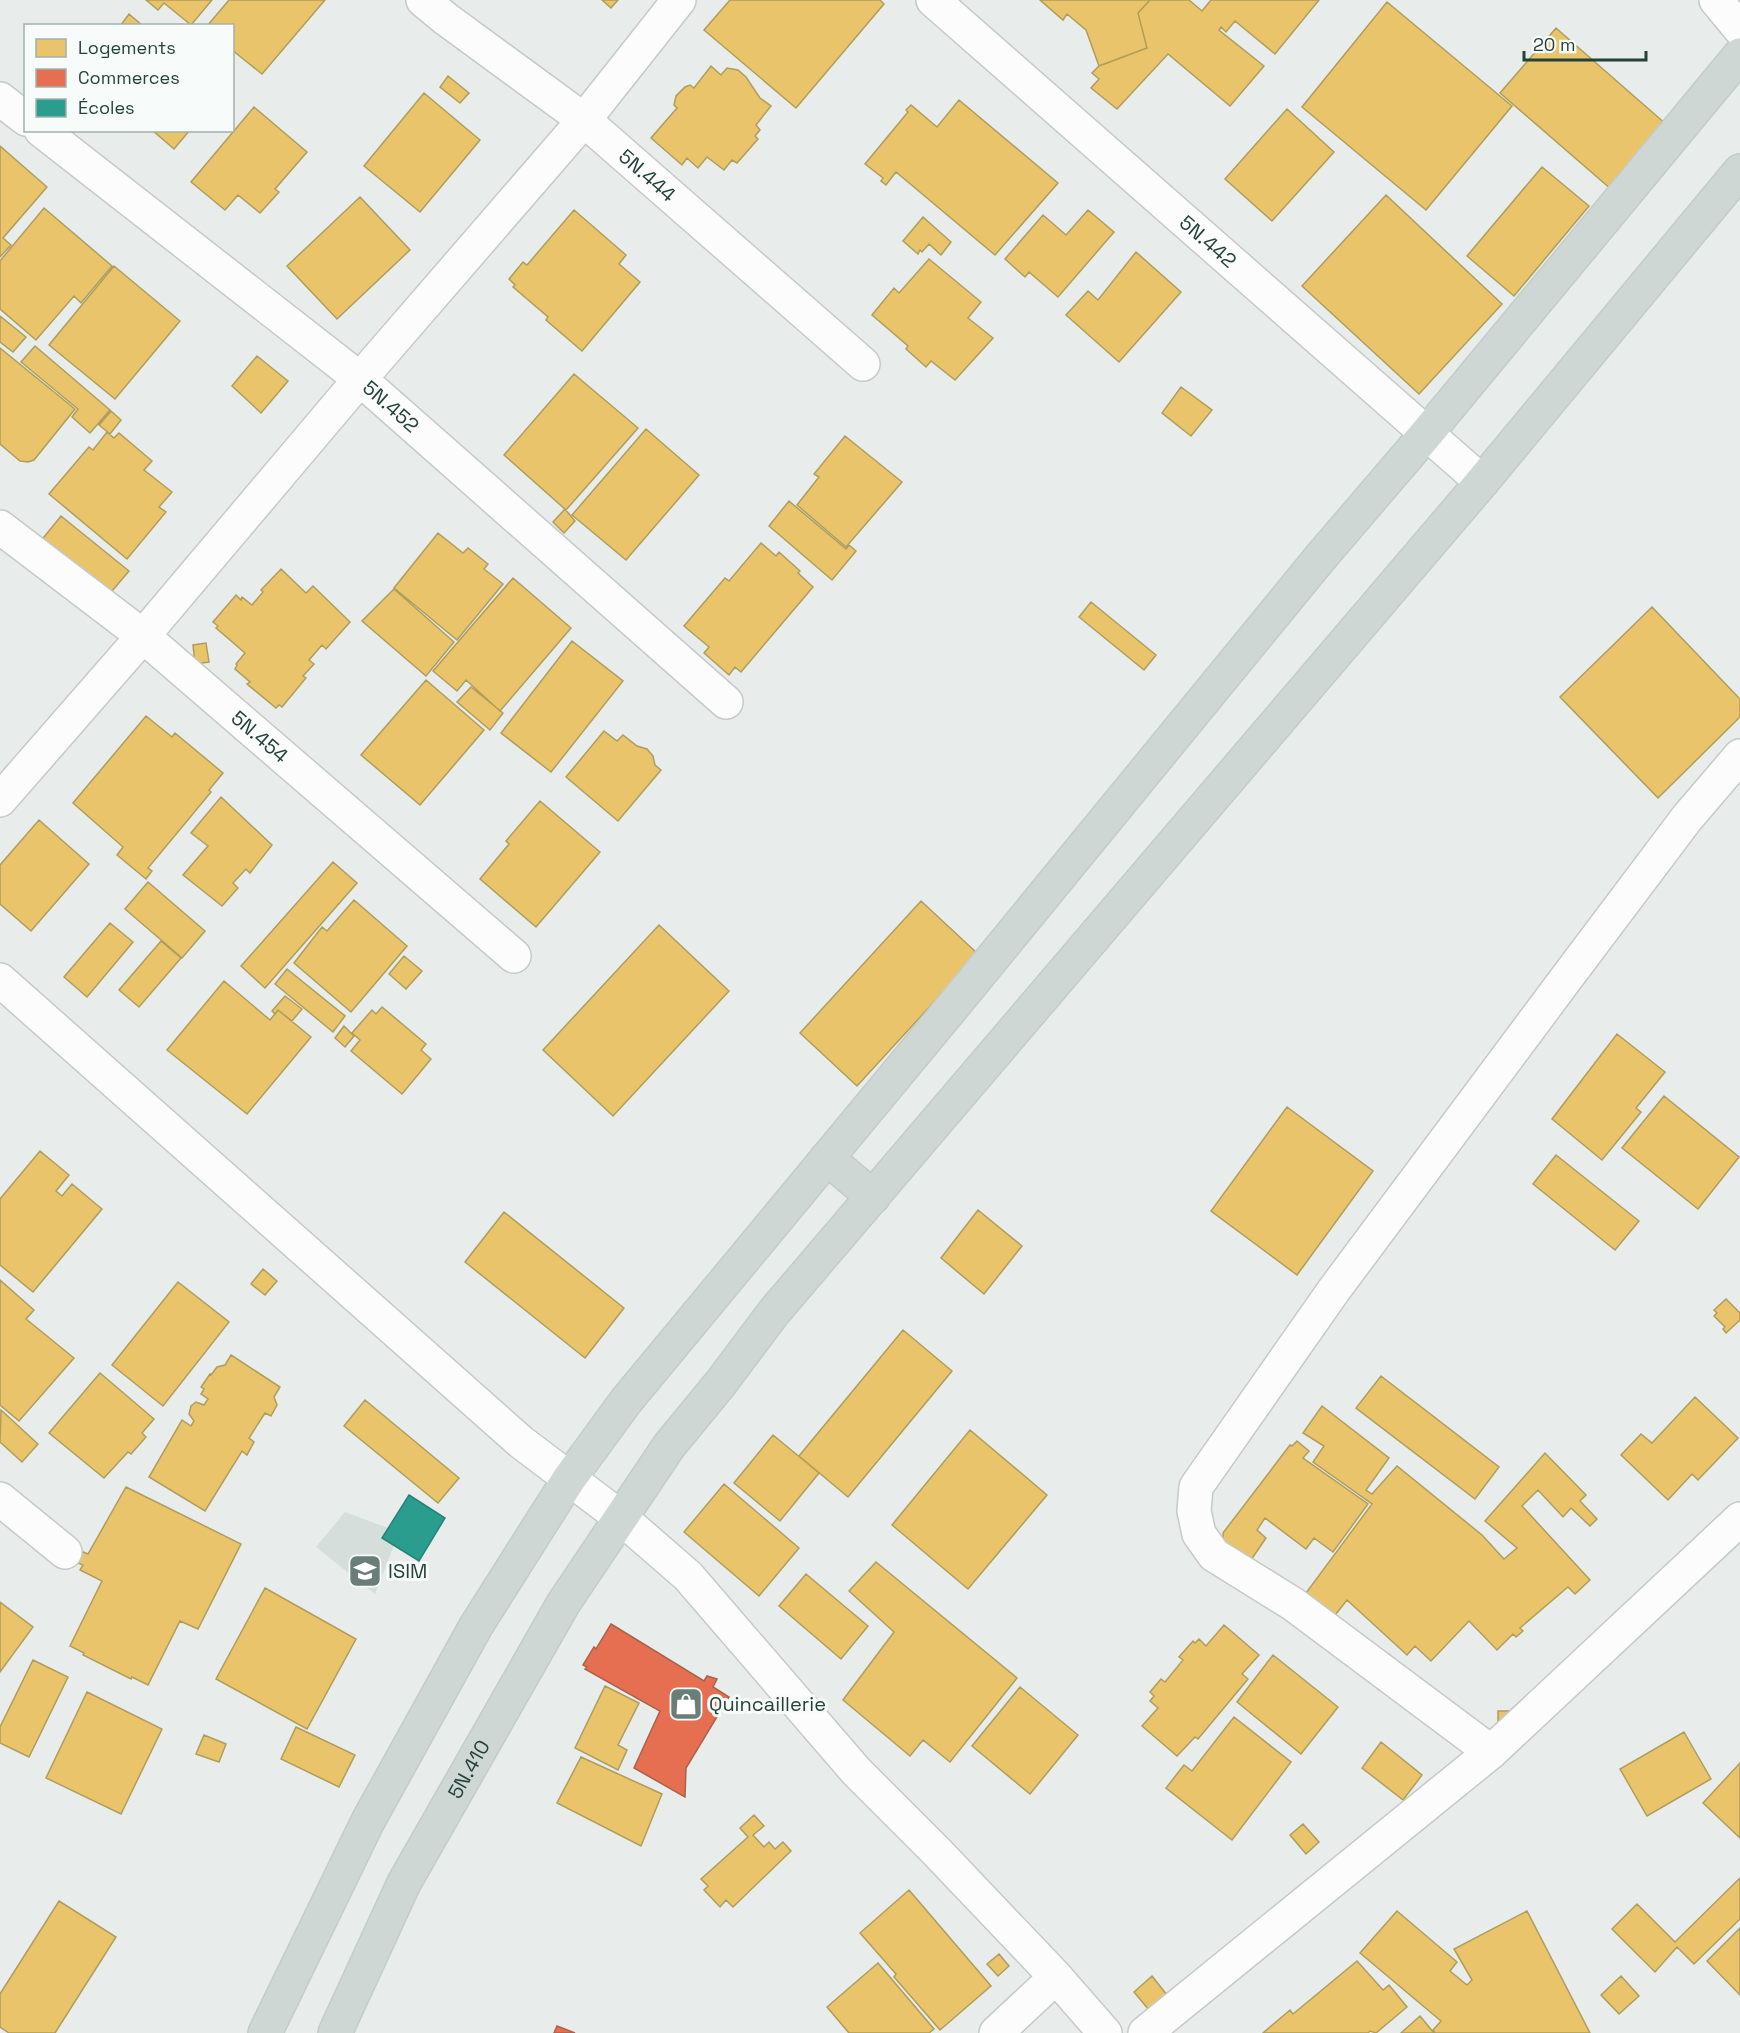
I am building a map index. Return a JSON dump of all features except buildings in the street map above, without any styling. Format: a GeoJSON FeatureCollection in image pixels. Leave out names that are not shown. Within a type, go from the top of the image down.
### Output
{"type":"FeatureCollection","features":[{"type":"Feature","properties":{"kind":"main road"},"geometry":{"type":"LineString","coordinates":[[265,2033],[368,1821],[476,1626],[569,1479],[626,1401],[1320,558],[1427,433],[1740,55]]}},
{"type":"Feature","properties":{"kind":"main road","name":"5N.410"},"geometry":{"type":"LineString","coordinates":[[335,2033],[404,1883],[563,1604],[669,1446],[720,1384],[774,1312],[1482,482],[1740,171]]}},
{"type":"Feature","properties":{"kind":"main road"},"geometry":{"type":"LineString","coordinates":[[827,1158],[873,1197]]}},
{"type":"Feature","properties":{"kind":"street","name":"5N.444"},"geometry":{"type":"LineString","coordinates":[[423,0],[446,20],[584,120],[862,364]]}},
{"type":"Feature","properties":{"kind":"street"},"geometry":{"type":"LineString","coordinates":[[0,800],[144,636],[360,379],[584,120],[679,0]]}},
{"type":"Feature","properties":{"kind":"street","name":"5N.442"},"geometry":{"type":"LineString","coordinates":[[933,0],[1482,482]]}},
{"type":"Feature","properties":{"kind":"street"},"geometry":{"type":"LineString","coordinates":[[1716,0],[1740,29]]}},
{"type":"Feature","properties":{"kind":"street"},"geometry":{"type":"LineString","coordinates":[[0,99],[24,117]]}},
{"type":"Feature","properties":{"kind":"street","name":"5N.452"},"geometry":{"type":"LineString","coordinates":[[44,132],[360,379],[726,702]]}},
{"type":"Feature","properties":{"kind":"street","name":"5N.454"},"geometry":{"type":"LineString","coordinates":[[0,527],[144,636],[514,956]]}},
{"type":"Feature","properties":{"kind":"street"},"geometry":{"type":"LineString","coordinates":[[1491,1752],[1293,1604],[1214,1555],[1199,1534],[1194,1511],[1196,1487],[1334,1290],[1687,818],[1740,756]]}},
{"type":"Feature","properties":{"kind":"street"},"geometry":{"type":"LineString","coordinates":[[0,980],[521,1442],[620,1517],[688,1576],[856,1771],[1056,1977],[1105,2033]]}},
{"type":"Feature","properties":{"kind":"street"},"geometry":{"type":"LineString","coordinates":[[0,1499],[65,1552]]}},
{"type":"Feature","properties":{"kind":"street"},"geometry":{"type":"LineString","coordinates":[[1145,2033],[1491,1752],[1740,1520]]}},
{"type":"Feature","properties":{"kind":"street"},"geometry":{"type":"LineString","coordinates":[[996,2033],[1056,1977]]}},
{"type":"Feature","properties":{"kind":"shaded area","name":"ISIM"},"geometry":{"type":"Polygon","coordinates":[[[345,1512],[399,1532],[375,1594],[316,1547],[345,1512]]]}},
{"type":"Feature","properties":{"kind":"place","name":"ISIM"},"geometry":{"type":"Point","coordinates":[365,1571]}},
{"type":"Feature","properties":{"kind":"place","name":"Quincaillerie"},"geometry":{"type":"Point","coordinates":[686,1704]}}]}
